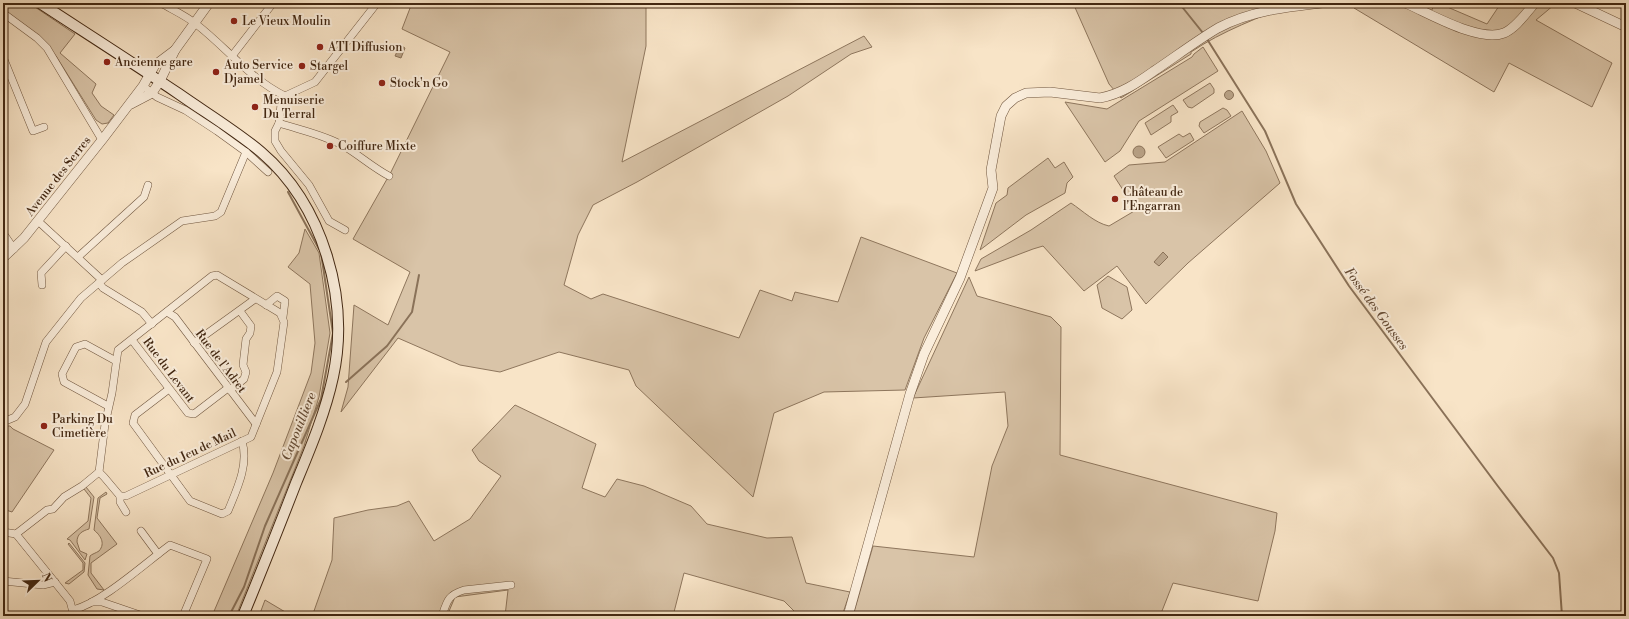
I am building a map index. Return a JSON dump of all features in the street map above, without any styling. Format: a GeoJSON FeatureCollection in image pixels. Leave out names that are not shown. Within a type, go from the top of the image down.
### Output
{"type":"FeatureCollection","features":[{"type":"Feature","properties":{"kind":"main road"},"geometry":{"type":"LineString","coordinates":[[40,3],[160,82],[262,153],[296,191],[310,216],[329,258],[335,287],[338,314],[337,352],[327,400],[307,456],[243,616]]}},
{"type":"Feature","properties":{"kind":"street"},"geometry":{"type":"LineString","coordinates":[[162,3],[195,23],[275,92],[285,96]]}},
{"type":"Feature","properties":{"kind":"street"},"geometry":{"type":"LineString","coordinates":[[175,50],[209,3]]}},
{"type":"Feature","properties":{"kind":"street"},"geometry":{"type":"LineString","coordinates":[[232,56],[273,3]]}},
{"type":"Feature","properties":{"kind":"street"},"geometry":{"type":"LineString","coordinates":[[345,230],[329,221],[309,185],[278,146],[274,137],[279,122],[281,104],[285,96],[315,82],[377,3]]}},
{"type":"Feature","properties":{"kind":"street"},"geometry":{"type":"LineString","coordinates":[[848,616],[910,394],[924,354],[960,278],[993,188],[991,170],[1001,116],[1006,106],[1015,98],[1026,93],[1038,92],[1100,98],[1110,96],[1132,86],[1219,28],[1254,14],[1276,9],[1322,3]]}},
{"type":"Feature","properties":{"kind":"street"},"geometry":{"type":"LineString","coordinates":[[1405,3],[1461,28],[1485,35],[1504,33],[1514,26],[1535,3]]}},
{"type":"Feature","properties":{"kind":"street"},"geometry":{"type":"LineString","coordinates":[[1575,3],[1626,27]]}},
{"type":"Feature","properties":{"kind":"street"},"geometry":{"type":"LineString","coordinates":[[3,13],[37,38],[47,48],[102,140]]}},
{"type":"Feature","properties":{"kind":"street","name":"Avenue des Serres"},"geometry":{"type":"LineString","coordinates":[[3,258],[14,249],[38,221],[102,140],[143,86],[155,65],[175,50]]}},
{"type":"Feature","properties":{"kind":"street","name":"Avenue des Serres"},"geometry":{"type":"LineString","coordinates":[[128,106],[152,93],[160,82],[175,50]]}},
{"type":"Feature","properties":{"kind":"street"},"geometry":{"type":"LineString","coordinates":[[3,57],[33,131],[44,127]]}},
{"type":"Feature","properties":{"kind":"street"},"geometry":{"type":"LineString","coordinates":[[143,86],[152,93],[185,110],[246,152],[268,172]]}},
{"type":"Feature","properties":{"kind":"street"},"geometry":{"type":"LineString","coordinates":[[279,122],[330,139],[342,145],[376,169],[389,176]]}},
{"type":"Feature","properties":{"kind":"street"},"geometry":{"type":"LineString","coordinates":[[3,422],[15,417],[25,404],[46,342],[81,298],[122,263],[182,221],[215,216],[221,212],[246,152]]}},
{"type":"Feature","properties":{"kind":"street"},"geometry":{"type":"LineString","coordinates":[[78,257],[144,197],[148,185]]}},
{"type":"Feature","properties":{"kind":"street"},"geometry":{"type":"LineString","coordinates":[[38,221],[78,257],[100,281],[103,288],[142,312],[152,324]]}},
{"type":"Feature","properties":{"kind":"street"},"geometry":{"type":"LineString","coordinates":[[3,234],[14,249]]}},
{"type":"Feature","properties":{"kind":"street"},"geometry":{"type":"LineString","coordinates":[[42,286],[41,273],[66,246]]}},
{"type":"Feature","properties":{"kind":"street"},"geometry":{"type":"LineString","coordinates":[[16,534],[47,510],[53,509],[64,497],[82,486],[99,472],[108,406],[112,393],[118,350],[212,276],[217,276],[266,304],[280,313],[283,317]]}},
{"type":"Feature","properties":{"kind":"street","name":"Rue du Jeu de Mail"},"geometry":{"type":"LineString","coordinates":[[123,496],[250,437],[277,372],[284,326],[283,317],[285,301],[277,296],[266,304]]}},
{"type":"Feature","properties":{"kind":"street"},"geometry":{"type":"LineString","coordinates":[[194,344],[255,299]]}},
{"type":"Feature","properties":{"kind":"street","name":"Rue du Levant"},"geometry":{"type":"LineString","coordinates":[[132,340],[188,413],[194,414],[244,379],[246,372],[243,366],[246,339],[250,333],[251,326],[240,311]]}},
{"type":"Feature","properties":{"kind":"street","name":"Rue de l'Adret"},"geometry":{"type":"LineString","coordinates":[[167,312],[175,317],[256,424]]}},
{"type":"Feature","properties":{"kind":"street"},"geometry":{"type":"LineString","coordinates":[[108,406],[64,382],[62,374],[76,347],[85,344],[116,361]]}},
{"type":"Feature","properties":{"kind":"street"},"geometry":{"type":"LineString","coordinates":[[169,389],[135,415],[133,422],[190,501],[222,514],[228,511],[243,475],[244,455],[242,441]]}},
{"type":"Feature","properties":{"kind":"street"},"geometry":{"type":"LineString","coordinates":[[99,472],[123,496],[120,502],[126,512]]}},
{"type":"Feature","properties":{"kind":"street"},"geometry":{"type":"LineString","coordinates":[[141,531],[158,554]]}},
{"type":"Feature","properties":{"kind":"street"},"geometry":{"type":"LineString","coordinates":[[3,532],[16,534],[70,601],[74,613],[92,602],[170,545],[207,559],[183,616]]}},
{"type":"Feature","properties":{"kind":"street"},"geometry":{"type":"LineString","coordinates":[[3,581],[43,585],[55,582]]}},
{"type":"Feature","properties":{"kind":"street"},"geometry":{"type":"LineString","coordinates":[[442,616],[451,595],[456,592],[511,585]]}},
{"type":"Feature","properties":{"kind":"street"},"geometry":{"type":"LineString","coordinates":[[92,602],[102,602],[143,616]]}},
{"type":"Feature","properties":{"kind":"shaded area"},"geometry":{"type":"Polygon","coordinates":[[[3,3],[29,3],[75,34],[60,53],[96,84],[92,93],[101,106],[114,115],[108,123],[102,124],[96,120],[56,56],[39,36],[3,9],[3,3]]]}},
{"type":"Feature","properties":{"kind":"shaded area"},"geometry":{"type":"Polygon","coordinates":[[[412,3],[646,3],[646,46],[622,162],[864,36],[872,47],[851,54],[788,96],[637,182],[593,205],[578,235],[564,285],[591,299],[603,294],[739,338],[760,290],[792,301],[795,292],[838,302],[861,237],[957,273],[924,338],[905,390],[824,392],[774,413],[753,497],[636,386],[629,370],[559,352],[500,372],[460,365],[398,338],[341,412],[348,387],[354,305],[388,325],[410,272],[353,239],[391,172],[450,52],[402,29],[412,3]]]}},
{"type":"Feature","properties":{"kind":"shaded area"},"geometry":{"type":"Polygon","coordinates":[[[1073,3],[1295,3],[1215,37],[1121,98],[1109,84],[1073,3]]]}},
{"type":"Feature","properties":{"kind":"shaded area"},"geometry":{"type":"Polygon","coordinates":[[[1353,3],[1413,3],[1432,10],[1434,3],[1438,3],[1487,24],[1501,3],[1554,3],[1554,5],[1536,20],[1612,63],[1592,107],[1509,63],[1494,92],[1354,8],[1353,3]]]}},
{"type":"Feature","properties":{"kind":"shaded area"},"geometry":{"type":"Polygon","coordinates":[[[400,45],[405,48],[401,58],[395,56],[400,45]]]}},
{"type":"Feature","properties":{"kind":"shaded area"},"geometry":{"type":"Polygon","coordinates":[[[1203,47],[1218,71],[1139,121],[1120,151],[1105,162],[1065,102],[1107,109],[1192,57],[1203,47]]]}},
{"type":"Feature","properties":{"kind":"shaded area"},"geometry":{"type":"Polygon","coordinates":[[[1210,83],[1214,89],[1214,93],[1192,108],[1188,107],[1183,100],[1210,83]]]}},
{"type":"Feature","properties":{"kind":"shaded area"},"geometry":{"type":"Polygon","coordinates":[[[1229,90],[1234,95],[1229,100],[1224,95],[1229,90]]]}},
{"type":"Feature","properties":{"kind":"shaded area"},"geometry":{"type":"Polygon","coordinates":[[[1173,105],[1178,112],[1171,116],[1171,122],[1151,135],[1145,123],[1173,105]]]}},
{"type":"Feature","properties":{"kind":"shaded area"},"geometry":{"type":"Polygon","coordinates":[[[1223,108],[1227,110],[1231,116],[1204,133],[1199,126],[1200,122],[1223,108]]]}},
{"type":"Feature","properties":{"kind":"shaded area"},"geometry":{"type":"Polygon","coordinates":[[[1242,111],[1266,151],[1280,183],[1188,263],[1146,304],[1117,266],[1084,291],[1043,246],[975,271],[981,259],[1031,230],[1071,203],[1094,220],[1109,226],[1136,210],[1114,176],[1129,165],[1165,162],[1242,111]]]}},
{"type":"Feature","properties":{"kind":"shaded area"},"geometry":{"type":"Polygon","coordinates":[[[1190,133],[1194,140],[1166,158],[1158,147],[1179,134],[1183,137],[1190,133]]]}},
{"type":"Feature","properties":{"kind":"shaded area"},"geometry":{"type":"Polygon","coordinates":[[[1137,146],[1141,146],[1145,152],[1141,158],[1137,158],[1133,154],[1133,150],[1137,146]]]}},
{"type":"Feature","properties":{"kind":"shaded area"},"geometry":{"type":"Polygon","coordinates":[[[1048,158],[1055,168],[1064,162],[1073,177],[1067,183],[1065,193],[1026,215],[980,250],[996,203],[1007,195],[1008,188],[1048,158]]]}},
{"type":"Feature","properties":{"kind":"shaded area"},"geometry":{"type":"Polygon","coordinates":[[[305,229],[319,253],[330,333],[319,397],[304,446],[236,616],[212,616],[273,473],[311,373],[315,343],[310,284],[288,267],[299,253],[305,229]]]}},
{"type":"Feature","properties":{"kind":"shaded area"},"geometry":{"type":"Polygon","coordinates":[[[1163,252],[1168,257],[1159,266],[1154,262],[1163,252]]]}},
{"type":"Feature","properties":{"kind":"shaded area"},"geometry":{"type":"Polygon","coordinates":[[[1108,276],[1127,287],[1132,310],[1122,319],[1102,308],[1097,285],[1108,276]]]}},
{"type":"Feature","properties":{"kind":"shaded area"},"geometry":{"type":"Polygon","coordinates":[[[969,277],[977,296],[1051,317],[1061,327],[1060,455],[1277,513],[1275,531],[1258,601],[1173,583],[1160,616],[901,616],[886,613],[883,616],[853,616],[873,546],[974,557],[992,466],[1008,426],[1005,392],[913,398],[969,277]]]}},
{"type":"Feature","properties":{"kind":"shaded area"},"geometry":{"type":"Polygon","coordinates":[[[515,405],[596,444],[582,488],[605,497],[617,479],[644,486],[691,506],[707,524],[767,538],[792,537],[806,583],[850,592],[842,616],[799,616],[784,601],[684,573],[673,616],[505,616],[508,590],[455,597],[447,616],[308,616],[314,611],[332,560],[334,518],[368,510],[397,506],[409,501],[434,541],[470,519],[501,476],[479,461],[472,450],[515,405]]]}},
{"type":"Feature","properties":{"kind":"shaded area"},"geometry":{"type":"Polygon","coordinates":[[[3,426],[10,426],[54,450],[12,512],[3,509],[3,426]]]}},
{"type":"Feature","properties":{"kind":"shaded area"},"geometry":{"type":"Polygon","coordinates":[[[86,487],[94,497],[89,529],[80,533],[77,542],[80,551],[87,554],[85,560],[70,540],[67,539],[88,521],[91,498],[84,489],[86,487]]]}},
{"type":"Feature","properties":{"kind":"shaded area"},"geometry":{"type":"Polygon","coordinates":[[[106,492],[107,494],[100,498],[97,518],[117,544],[91,563],[91,573],[104,590],[97,589],[88,575],[90,556],[99,551],[102,545],[100,537],[94,530],[98,498],[106,492]]]}},
{"type":"Feature","properties":{"kind":"shaded area"},"geometry":{"type":"Polygon","coordinates":[[[69,543],[85,563],[84,572],[69,584],[65,583],[83,570],[83,563],[68,544],[69,543]]]}},
{"type":"Feature","properties":{"kind":"shaded area"},"geometry":{"type":"Polygon","coordinates":[[[265,600],[292,616],[259,616],[265,600]]]}},
{"type":"Feature","properties":{"kind":"waterway","name":"Fossé des Gousses"},"geometry":{"type":"LineString","coordinates":[[1179,3],[1203,33]]}},
{"type":"Feature","properties":{"kind":"waterway","name":"Fossé des Gousses"},"geometry":{"type":"LineString","coordinates":[[1207,39],[1265,131],[1296,204],[1349,286],[1553,558],[1559,573],[1562,616]]}},
{"type":"Feature","properties":{"kind":"waterway","name":"Capouilliere"},"geometry":{"type":"LineString","coordinates":[[288,192],[319,249]]}},
{"type":"Feature","properties":{"kind":"waterway","name":"Capouilliere"},"geometry":{"type":"LineString","coordinates":[[229,616],[244,587],[265,526],[321,399],[333,333],[321,253]]}},
{"type":"Feature","properties":{"kind":"waterway","name":"Capouilliere"},"geometry":{"type":"LineString","coordinates":[[346,382],[387,346],[412,312],[419,275]]}},
{"type":"Feature","properties":{"kind":"place","name":"Le Vieux Moulin"},"geometry":{"type":"Point","coordinates":[234,21]}},
{"type":"Feature","properties":{"kind":"place","name":"ATI Diffusion"},"geometry":{"type":"Point","coordinates":[320,47]}},
{"type":"Feature","properties":{"kind":"place","name":"Ancienne gare"},"geometry":{"type":"Point","coordinates":[107,62]}},
{"type":"Feature","properties":{"kind":"place","name":"Stargel"},"geometry":{"type":"Point","coordinates":[302,66]}},
{"type":"Feature","properties":{"kind":"place","name":"Auto Service Djamel"},"geometry":{"type":"Point","coordinates":[216,72]}},
{"type":"Feature","properties":{"kind":"place","name":"Stock'n Go"},"geometry":{"type":"Point","coordinates":[382,83]}},
{"type":"Feature","properties":{"kind":"place","name":"Menuiserie Du Terral"},"geometry":{"type":"Point","coordinates":[255,107]}},
{"type":"Feature","properties":{"kind":"place","name":"Coiffure Mixte"},"geometry":{"type":"Point","coordinates":[330,146]}},
{"type":"Feature","properties":{"kind":"place","name":"Château de l'Engarran"},"geometry":{"type":"Point","coordinates":[1115,199]}},
{"type":"Feature","properties":{"kind":"place","name":"Parking Du Cimetière"},"geometry":{"type":"Point","coordinates":[44,426]}}]}
